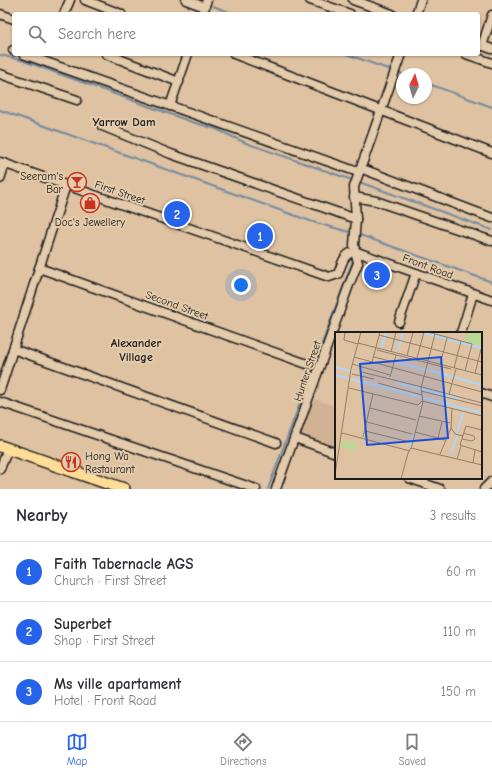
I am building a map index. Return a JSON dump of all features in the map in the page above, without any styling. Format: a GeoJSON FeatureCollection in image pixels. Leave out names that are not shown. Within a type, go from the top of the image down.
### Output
{"type":"FeatureCollection","features":[{"type":"Feature","properties":{"kind":"main road"},"geometry":{"type":"LineString","coordinates":[[4,447],[124,489]]}},
{"type":"Feature","properties":{"kind":"street"},"geometry":{"type":"LineString","coordinates":[[65,12],[70,0]]}},
{"type":"Feature","properties":{"kind":"street"},"geometry":{"type":"LineString","coordinates":[[85,0],[116,12]]}},
{"type":"Feature","properties":{"kind":"street"},"geometry":{"type":"LineString","coordinates":[[186,0],[205,7]]}},
{"type":"Feature","properties":{"kind":"street"},"geometry":{"type":"LineString","coordinates":[[310,0],[344,12]]}},
{"type":"Feature","properties":{"kind":"street"},"geometry":{"type":"LineString","coordinates":[[353,0],[386,12]]}},
{"type":"Feature","properties":{"kind":"street"},"geometry":{"type":"LineString","coordinates":[[417,12],[421,0]]}},
{"type":"Feature","properties":{"kind":"street"},"geometry":{"type":"LineString","coordinates":[[0,14],[12,18]]}},
{"type":"Feature","properties":{"kind":"street"},"geometry":{"type":"LineString","coordinates":[[492,15],[480,45],[492,49]]}},
{"type":"Feature","properties":{"kind":"street"},"geometry":{"type":"LineString","coordinates":[[29,56],[170,106],[357,176],[492,218]]}},
{"type":"Feature","properties":{"kind":"street"},"geometry":{"type":"LineString","coordinates":[[111,56],[179,82]]}},
{"type":"Feature","properties":{"kind":"street"},"geometry":{"type":"LineString","coordinates":[[170,106],[187,56]]}},
{"type":"Feature","properties":{"kind":"street"},"geometry":{"type":"LineString","coordinates":[[239,56],[381,109],[492,153]]}},
{"type":"Feature","properties":{"kind":"street","name":"Hunter Street"},"geometry":{"type":"LineString","coordinates":[[336,332],[348,285],[358,262],[354,241],[356,219],[354,197],[357,176],[400,56]]}},
{"type":"Feature","properties":{"kind":"street"},"geometry":{"type":"LineString","coordinates":[[472,56],[492,63]]}},
{"type":"Feature","properties":{"kind":"street"},"geometry":{"type":"LineString","coordinates":[[0,74],[77,100]]}},
{"type":"Feature","properties":{"kind":"street"},"geometry":{"type":"LineString","coordinates":[[102,126],[171,154],[356,219]]}},
{"type":"Feature","properties":{"kind":"street"},"geometry":{"type":"LineString","coordinates":[[0,180],[2,163]]}},
{"type":"Feature","properties":{"kind":"street","name":"First Street"},"geometry":{"type":"LineString","coordinates":[[2,163],[329,277],[338,274],[347,254],[356,252]]}},
{"type":"Feature","properties":{"kind":"street"},"geometry":{"type":"LineString","coordinates":[[0,390],[66,185]]}},
{"type":"Feature","properties":{"kind":"street"},"geometry":{"type":"LineString","coordinates":[[354,197],[376,201],[492,241]]}},
{"type":"Feature","properties":{"kind":"street","name":"Front Road"},"geometry":{"type":"LineString","coordinates":[[356,252],[492,300]]}},
{"type":"Feature","properties":{"kind":"street","name":"Second Street"},"geometry":{"type":"LineString","coordinates":[[39,268],[306,364]]}},
{"type":"Feature","properties":{"kind":"street"},"geometry":{"type":"LineString","coordinates":[[399,322],[416,273]]}},
{"type":"Feature","properties":{"kind":"street"},"geometry":{"type":"LineString","coordinates":[[461,332],[473,294]]}},
{"type":"Feature","properties":{"kind":"street","name":"Hunter Street"},"geometry":{"type":"LineString","coordinates":[[276,489],[333,342]]}},
{"type":"Feature","properties":{"kind":"street"},"geometry":{"type":"LineString","coordinates":[[13,349],[276,443]]}},
{"type":"Feature","properties":{"kind":"street"},"geometry":{"type":"LineString","coordinates":[[482,394],[492,397]]}},
{"type":"Feature","properties":{"kind":"street"},"geometry":{"type":"LineString","coordinates":[[0,402],[256,489]]}},
{"type":"Feature","properties":{"kind":"street"},"geometry":{"type":"LineString","coordinates":[[295,438],[335,452]]}},
{"type":"Feature","properties":{"kind":"street"},"geometry":{"type":"LineString","coordinates":[[0,469],[4,447]]}},
{"type":"Feature","properties":{"kind":"street"},"geometry":{"type":"LineString","coordinates":[[414,479],[430,482],[440,489]]}},
{"type":"Feature","properties":{"kind":"street"},"geometry":{"type":"LineString","coordinates":[[484,489],[492,481]]}},
{"type":"Feature","properties":{"kind":"shaded area"},"geometry":{"type":"Polygon","coordinates":[[[314,399],[335,407],[335,448],[300,434],[314,399]]]}},
{"type":"Feature","properties":{"kind":"waterway"},"geometry":{"type":"LineString","coordinates":[[213,6],[229,12]]}},
{"type":"Feature","properties":{"kind":"waterway"},"geometry":{"type":"LineString","coordinates":[[0,55],[21,60],[192,122],[216,129],[246,143],[355,181]]}},
{"type":"Feature","properties":{"kind":"waterway"},"geometry":{"type":"LineString","coordinates":[[352,56],[391,70]]}},
{"type":"Feature","properties":{"kind":"waterway"},"geometry":{"type":"LineString","coordinates":[[432,85],[492,107]]}},
{"type":"Feature","properties":{"kind":"waterway"},"geometry":{"type":"LineString","coordinates":[[0,110],[313,222],[353,233]]}},
{"type":"Feature","properties":{"kind":"waterway"},"geometry":{"type":"LineString","coordinates":[[359,182],[492,230]]}},
{"type":"Feature","properties":{"kind":"waterway"},"geometry":{"type":"LineString","coordinates":[[357,234],[492,282]]}},
{"type":"Feature","properties":{"kind":"waterway"},"geometry":{"type":"LineString","coordinates":[[268,489],[353,260]]}},
{"type":"Feature","properties":{"kind":"place","name":"Seeram's Bar"},"geometry":{"type":"Point","coordinates":[77,182]}},
{"type":"Feature","properties":{"kind":"place","name":"Doc's Jewellery"},"geometry":{"type":"Point","coordinates":[90,203]}},
{"type":"Feature","properties":{"kind":"place","name":"Superbet"},"geometry":{"type":"Point","coordinates":[177,214]}},
{"type":"Feature","properties":{"kind":"place","name":"Faith Tabernacle AGS"},"geometry":{"type":"Point","coordinates":[260,236]}},
{"type":"Feature","properties":{"kind":"place","name":"Ms ville apartament"},"geometry":{"type":"Point","coordinates":[377,275]}},
{"type":"Feature","properties":{"kind":"place","name":"Hong Wa Restaurant"},"geometry":{"type":"Point","coordinates":[71,462]}},
{"type":"Feature","properties":{"kind":"district","name":"Yarrow Dam"},"geometry":{"type":"Point","coordinates":[124,122]}},
{"type":"Feature","properties":{"kind":"district","name":"Alexander Village"},"geometry":{"type":"Point","coordinates":[136,350]}}]}
